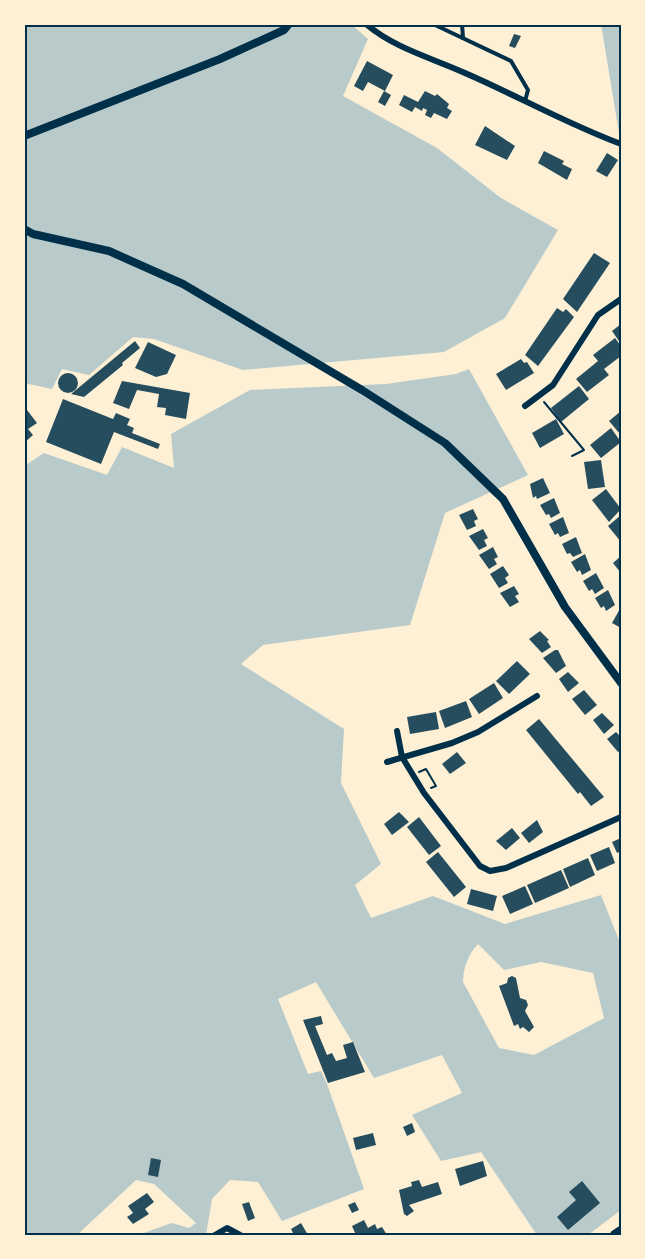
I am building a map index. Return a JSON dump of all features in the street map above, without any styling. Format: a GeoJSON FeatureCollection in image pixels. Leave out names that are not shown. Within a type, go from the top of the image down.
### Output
{"type":"FeatureCollection","features":[{"type":"Feature","properties":{"kind":"main road"},"geometry":{"type":"LineString","coordinates":[[615,1235],[621,1231]]}},
{"type":"Feature","properties":{"kind":"street"},"geometry":{"type":"LineString","coordinates":[[24,136],[220,59],[284,30],[289,24]]}},
{"type":"Feature","properties":{"kind":"street"},"geometry":{"type":"LineString","coordinates":[[366,24],[412,51],[525,101],[579,128],[621,144]]}},
{"type":"Feature","properties":{"kind":"street"},"geometry":{"type":"LineString","coordinates":[[24,229],[33,234],[109,251],[183,284],[362,390],[446,443],[503,499],[565,607],[619,676]]}},
{"type":"Feature","properties":{"kind":"street"},"geometry":{"type":"LineString","coordinates":[[525,406],[553,385],[598,315],[621,299]]}},
{"type":"Feature","properties":{"kind":"street"},"geometry":{"type":"LineString","coordinates":[[387,762],[452,743],[478,732],[537,696]]}},
{"type":"Feature","properties":{"kind":"street"},"geometry":{"type":"LineString","coordinates":[[397,731],[402,757],[424,793],[480,866],[490,871],[506,868],[621,817]]}},
{"type":"Feature","properties":{"kind":"street"},"geometry":{"type":"LineString","coordinates":[[215,1235],[227,1228],[240,1235]]}},
{"type":"Feature","properties":{"kind":"lane"},"geometry":{"type":"LineString","coordinates":[[433,24],[511,62],[528,90],[525,101]]}},
{"type":"Feature","properties":{"kind":"lane"},"geometry":{"type":"LineString","coordinates":[[462,24],[463,38]]}},
{"type":"Feature","properties":{"kind":"path"},"geometry":{"type":"LineString","coordinates":[[539,396],[584,450],[572,456]]}},
{"type":"Feature","properties":{"kind":"path"},"geometry":{"type":"LineString","coordinates":[[415,762],[419,773],[426,769],[436,786],[429,790],[431,792]]}},
{"type":"Feature","properties":{"kind":"shaded area"},"geometry":{"type":"Polygon","coordinates":[[[24,24],[351,24],[368,39],[343,96],[437,148],[501,198],[558,230],[505,318],[444,352],[243,370],[154,339],[133,337],[89,375],[62,369],[52,389],[24,383],[24,24]]]}},
{"type":"Feature","properties":{"kind":"shaded area"},"geometry":{"type":"Polygon","coordinates":[[[601,24],[621,24],[621,133],[619,133],[601,24]]]}},
{"type":"Feature","properties":{"kind":"shaded area"},"geometry":{"type":"Polygon","coordinates":[[[469,369],[528,475],[445,513],[410,625],[263,645],[241,664],[344,729],[341,783],[381,864],[355,885],[371,918],[433,896],[505,924],[601,895],[621,945],[621,1210],[588,1235],[537,1235],[481,1152],[441,1161],[412,1115],[462,1093],[442,1055],[374,1078],[316,982],[278,999],[308,1074],[321,1071],[327,1084],[364,1189],[282,1221],[258,1182],[230,1180],[212,1199],[206,1235],[138,1235],[172,1223],[189,1228],[196,1223],[154,1184],[136,1180],[77,1235],[24,1235],[24,466],[44,453],[107,475],[122,447],[174,468],[171,434],[250,390],[386,384],[456,374],[469,369]],[[478,944],[469,957],[463,977],[463,982],[499,1048],[534,1055],[604,1018],[593,973],[541,962],[504,970],[478,944]]]}},
{"type":"Feature","properties":{"kind":"building"},"geometry":{"type":"Polygon","coordinates":[[[514,34],[521,36],[515,48],[509,46],[514,34]]]}},
{"type":"Feature","properties":{"kind":"building"},"geometry":{"type":"Polygon","coordinates":[[[367,61],[393,75],[385,91],[368,82],[363,91],[354,86],[367,61]]]}},
{"type":"Feature","properties":{"kind":"building"},"geometry":{"type":"Polygon","coordinates":[[[384,91],[391,95],[385,106],[378,102],[384,91]]]}},
{"type":"Feature","properties":{"kind":"building"},"geometry":{"type":"Polygon","coordinates":[[[425,91],[435,96],[437,94],[449,104],[447,108],[452,111],[447,119],[434,113],[431,118],[425,115],[427,110],[423,108],[422,111],[415,107],[412,112],[399,105],[404,95],[418,102],[425,91]]]}},
{"type":"Feature","properties":{"kind":"building"},"geometry":{"type":"Polygon","coordinates":[[[485,126],[515,146],[507,160],[475,145],[485,126]]]}},
{"type":"Feature","properties":{"kind":"building"},"geometry":{"type":"Polygon","coordinates":[[[544,151],[564,161],[562,164],[572,169],[567,180],[538,163],[544,151]]]}},
{"type":"Feature","properties":{"kind":"building"},"geometry":{"type":"Polygon","coordinates":[[[607,153],[618,160],[607,177],[596,171],[607,153]]]}},
{"type":"Feature","properties":{"kind":"building"},"geometry":{"type":"Polygon","coordinates":[[[594,253],[610,263],[577,312],[563,299],[594,253]]]}},
{"type":"Feature","properties":{"kind":"building"},"geometry":{"type":"Polygon","coordinates":[[[557,308],[563,312],[566,309],[574,317],[538,366],[525,355],[557,308]]]}},
{"type":"Feature","properties":{"kind":"building"},"geometry":{"type":"Polygon","coordinates":[[[621,324],[621,344],[612,331],[621,324]]]}},
{"type":"Feature","properties":{"kind":"building"},"geometry":{"type":"Polygon","coordinates":[[[615,338],[621,346],[621,356],[604,369],[609,375],[587,392],[576,379],[598,361],[593,355],[615,338]]]}},
{"type":"Feature","properties":{"kind":"building"},"geometry":{"type":"Polygon","coordinates":[[[135,341],[140,348],[122,363],[123,365],[84,397],[71,394],[135,341]]]}},
{"type":"Feature","properties":{"kind":"building"},"geometry":{"type":"Polygon","coordinates":[[[148,342],[176,355],[167,374],[156,377],[135,368],[148,342]]]}},
{"type":"Feature","properties":{"kind":"building"},"geometry":{"type":"Polygon","coordinates":[[[521,359],[524,363],[527,362],[534,373],[506,390],[496,374],[521,359]]]}},
{"type":"Feature","properties":{"kind":"building"},"geometry":{"type":"Polygon","coordinates":[[[68,373],[75,376],[78,383],[75,390],[68,393],[61,390],[58,383],[61,376],[68,373]]]}},
{"type":"Feature","properties":{"kind":"building"},"geometry":{"type":"Polygon","coordinates":[[[122,381],[190,393],[186,419],[165,415],[166,408],[157,407],[159,394],[137,390],[129,409],[113,403],[122,381]]]}},
{"type":"Feature","properties":{"kind":"building"},"geometry":{"type":"Polygon","coordinates":[[[579,386],[589,399],[561,422],[551,408],[579,386]]]}},
{"type":"Feature","properties":{"kind":"building"},"geometry":{"type":"Polygon","coordinates":[[[63,399],[113,419],[116,413],[130,419],[127,425],[134,428],[132,433],[160,444],[158,449],[114,432],[101,464],[46,442],[63,399]]]}},
{"type":"Feature","properties":{"kind":"building"},"geometry":{"type":"Polygon","coordinates":[[[24,406],[37,423],[28,429],[33,435],[24,443],[24,406]]]}},
{"type":"Feature","properties":{"kind":"building"},"geometry":{"type":"Polygon","coordinates":[[[621,411],[621,433],[620,434],[609,421],[621,411]]]}},
{"type":"Feature","properties":{"kind":"building"},"geometry":{"type":"Polygon","coordinates":[[[556,419],[564,434],[540,448],[532,433],[556,419]]]}},
{"type":"Feature","properties":{"kind":"building"},"geometry":{"type":"Polygon","coordinates":[[[611,428],[621,442],[601,458],[590,445],[611,428]]]}},
{"type":"Feature","properties":{"kind":"building"},"geometry":{"type":"Polygon","coordinates":[[[601,460],[605,487],[588,489],[584,462],[601,460]]]}},
{"type":"Feature","properties":{"kind":"building"},"geometry":{"type":"Polygon","coordinates":[[[543,478],[550,493],[537,499],[536,496],[533,498],[530,484],[543,478]]]}},
{"type":"Feature","properties":{"kind":"building"},"geometry":{"type":"Polygon","coordinates":[[[606,489],[621,509],[609,522],[592,500],[606,489]]]}},
{"type":"Feature","properties":{"kind":"building"},"geometry":{"type":"Polygon","coordinates":[[[554,498],[560,513],[551,518],[549,514],[546,515],[540,505],[554,498]]]}},
{"type":"Feature","properties":{"kind":"building"},"geometry":{"type":"Polygon","coordinates":[[[473,509],[478,519],[474,521],[476,526],[467,530],[459,515],[473,509]]]}},
{"type":"Feature","properties":{"kind":"building"},"geometry":{"type":"Polygon","coordinates":[[[621,515],[621,542],[608,526],[621,515]]]}},
{"type":"Feature","properties":{"kind":"building"},"geometry":{"type":"Polygon","coordinates":[[[563,517],[569,533],[560,537],[558,533],[555,535],[549,524],[563,517]]]}},
{"type":"Feature","properties":{"kind":"building"},"geometry":{"type":"Polygon","coordinates":[[[483,529],[488,538],[484,540],[487,546],[479,550],[469,536],[483,529]]]}},
{"type":"Feature","properties":{"kind":"building"},"geometry":{"type":"Polygon","coordinates":[[[576,537],[582,553],[573,557],[570,553],[567,554],[562,544],[576,537]]]}},
{"type":"Feature","properties":{"kind":"building"},"geometry":{"type":"Polygon","coordinates":[[[493,547],[498,557],[494,559],[497,564],[489,569],[479,555],[493,547]]]}},
{"type":"Feature","properties":{"kind":"building"},"geometry":{"type":"Polygon","coordinates":[[[585,554],[591,570],[582,575],[580,570],[577,572],[571,562],[585,554]]]}},
{"type":"Feature","properties":{"kind":"building"},"geometry":{"type":"Polygon","coordinates":[[[621,556],[621,571],[620,572],[613,563],[621,556]]]}},
{"type":"Feature","properties":{"kind":"building"},"geometry":{"type":"Polygon","coordinates":[[[503,566],[509,575],[505,578],[508,583],[499,588],[490,574],[503,566]]]}},
{"type":"Feature","properties":{"kind":"building"},"geometry":{"type":"Polygon","coordinates":[[[596,573],[604,588],[595,594],[592,589],[589,591],[583,581],[596,573]]]}},
{"type":"Feature","properties":{"kind":"building"},"geometry":{"type":"Polygon","coordinates":[[[514,586],[519,594],[515,596],[519,602],[510,607],[500,593],[514,586]]]}},
{"type":"Feature","properties":{"kind":"building"},"geometry":{"type":"Polygon","coordinates":[[[608,590],[615,605],[606,611],[604,606],[601,608],[595,598],[608,590]]]}},
{"type":"Feature","properties":{"kind":"building"},"geometry":{"type":"Polygon","coordinates":[[[621,607],[621,628],[612,623],[621,607]]]}},
{"type":"Feature","properties":{"kind":"building"},"geometry":{"type":"Polygon","coordinates":[[[540,631],[549,640],[547,641],[551,647],[542,653],[529,639],[540,631]]]}},
{"type":"Feature","properties":{"kind":"building"},"geometry":{"type":"Polygon","coordinates":[[[558,650],[566,666],[556,673],[543,658],[558,650]]]}},
{"type":"Feature","properties":{"kind":"building"},"geometry":{"type":"Polygon","coordinates":[[[517,661],[530,674],[509,694],[496,681],[517,661]]]}},
{"type":"Feature","properties":{"kind":"building"},"geometry":{"type":"Polygon","coordinates":[[[568,672],[579,683],[568,692],[559,679],[568,672]]]}},
{"type":"Feature","properties":{"kind":"building"},"geometry":{"type":"Polygon","coordinates":[[[494,683],[503,698],[479,714],[469,699],[494,683]]]}},
{"type":"Feature","properties":{"kind":"building"},"geometry":{"type":"Polygon","coordinates":[[[584,690],[597,705],[585,715],[572,699],[584,690]]]}},
{"type":"Feature","properties":{"kind":"building"},"geometry":{"type":"Polygon","coordinates":[[[466,701],[472,717],[445,728],[439,711],[466,701]]]}},
{"type":"Feature","properties":{"kind":"building"},"geometry":{"type":"Polygon","coordinates":[[[436,712],[439,729],[410,734],[407,717],[436,712]]]}},
{"type":"Feature","properties":{"kind":"building"},"geometry":{"type":"Polygon","coordinates":[[[602,713],[614,725],[604,734],[593,720],[602,713]]]}},
{"type":"Feature","properties":{"kind":"building"},"geometry":{"type":"Polygon","coordinates":[[[539,719],[604,797],[591,806],[580,792],[578,794],[526,730],[539,719]]]}},
{"type":"Feature","properties":{"kind":"building"},"geometry":{"type":"Polygon","coordinates":[[[616,732],[621,737],[621,750],[618,752],[607,739],[616,732]]]}},
{"type":"Feature","properties":{"kind":"building"},"geometry":{"type":"Polygon","coordinates":[[[457,752],[466,763],[450,774],[442,764],[457,752]]]}},
{"type":"Feature","properties":{"kind":"building"},"geometry":{"type":"Polygon","coordinates":[[[399,812],[409,822],[392,835],[384,824],[399,812]]]}},
{"type":"Feature","properties":{"kind":"building"},"geometry":{"type":"Polygon","coordinates":[[[419,817],[441,846],[429,855],[407,827],[419,817]]]}},
{"type":"Feature","properties":{"kind":"building"},"geometry":{"type":"Polygon","coordinates":[[[537,820],[543,832],[529,843],[521,833],[537,820]]]}},
{"type":"Feature","properties":{"kind":"building"},"geometry":{"type":"Polygon","coordinates":[[[512,828],[520,838],[506,850],[496,841],[512,828]]]}},
{"type":"Feature","properties":{"kind":"building"},"geometry":{"type":"Polygon","coordinates":[[[621,838],[621,851],[617,853],[612,842],[621,838]]]}},
{"type":"Feature","properties":{"kind":"building"},"geometry":{"type":"Polygon","coordinates":[[[609,847],[615,863],[597,871],[590,855],[609,847]]]}},
{"type":"Feature","properties":{"kind":"building"},"geometry":{"type":"Polygon","coordinates":[[[438,852],[466,887],[454,897],[426,862],[438,852]]]}},
{"type":"Feature","properties":{"kind":"building"},"geometry":{"type":"Polygon","coordinates":[[[588,858],[595,875],[570,887],[563,869],[588,858]]]}},
{"type":"Feature","properties":{"kind":"building"},"geometry":{"type":"Polygon","coordinates":[[[561,870],[569,888],[535,903],[527,885],[561,870]]]}},
{"type":"Feature","properties":{"kind":"building"},"geometry":{"type":"Polygon","coordinates":[[[525,886],[533,904],[510,914],[502,896],[525,886]]]}},
{"type":"Feature","properties":{"kind":"building"},"geometry":{"type":"Polygon","coordinates":[[[471,889],[497,896],[493,911],[467,904],[471,889]]]}},
{"type":"Feature","properties":{"kind":"building"},"geometry":{"type":"Polygon","coordinates":[[[512,976],[516,978],[520,998],[526,1000],[528,1005],[525,1011],[534,1027],[529,1032],[523,1027],[520,1029],[518,1024],[514,1026],[499,986],[507,983],[508,978],[512,976]]]}},
{"type":"Feature","properties":{"kind":"building"},"geometry":{"type":"Polygon","coordinates":[[[321,1016],[323,1024],[315,1026],[327,1055],[332,1053],[336,1061],[347,1058],[343,1045],[353,1042],[365,1072],[328,1083],[303,1020],[321,1016]]]}},
{"type":"Feature","properties":{"kind":"building"},"geometry":{"type":"Polygon","coordinates":[[[412,1123],[415,1132],[407,1136],[403,1127],[412,1123]]]}},
{"type":"Feature","properties":{"kind":"building"},"geometry":{"type":"Polygon","coordinates":[[[373,1133],[376,1145],[356,1150],[353,1138],[373,1133]]]}},
{"type":"Feature","properties":{"kind":"building"},"geometry":{"type":"Polygon","coordinates":[[[151,1158],[161,1160],[158,1177],[148,1175],[151,1158]]]}},
{"type":"Feature","properties":{"kind":"building"},"geometry":{"type":"Polygon","coordinates":[[[483,1161],[487,1176],[460,1186],[455,1169],[483,1161]]]}},
{"type":"Feature","properties":{"kind":"building"},"geometry":{"type":"Polygon","coordinates":[[[419,1180],[422,1187],[438,1182],[442,1194],[409,1205],[414,1211],[407,1216],[404,1214],[399,1190],[412,1186],[411,1182],[419,1180]]]}},
{"type":"Feature","properties":{"kind":"building"},"geometry":{"type":"Polygon","coordinates":[[[582,1181],[600,1203],[568,1230],[557,1217],[576,1200],[569,1192],[582,1181]]]}},
{"type":"Feature","properties":{"kind":"building"},"geometry":{"type":"Polygon","coordinates":[[[147,1193],[154,1202],[145,1209],[149,1214],[133,1224],[127,1217],[133,1213],[128,1206],[147,1193]]]}},
{"type":"Feature","properties":{"kind":"building"},"geometry":{"type":"Polygon","coordinates":[[[249,1202],[255,1218],[248,1221],[242,1204],[249,1202]]]}},
{"type":"Feature","properties":{"kind":"building"},"geometry":{"type":"Polygon","coordinates":[[[355,1202],[359,1210],[352,1213],[348,1205],[355,1202]]]}},
{"type":"Feature","properties":{"kind":"building"},"geometry":{"type":"Polygon","coordinates":[[[364,1220],[368,1228],[375,1224],[377,1229],[382,1227],[387,1235],[356,1235],[352,1226],[364,1220]]]}},
{"type":"Feature","properties":{"kind":"building"},"geometry":{"type":"Polygon","coordinates":[[[301,1223],[308,1235],[294,1235],[291,1229],[301,1223]]]}}]}
